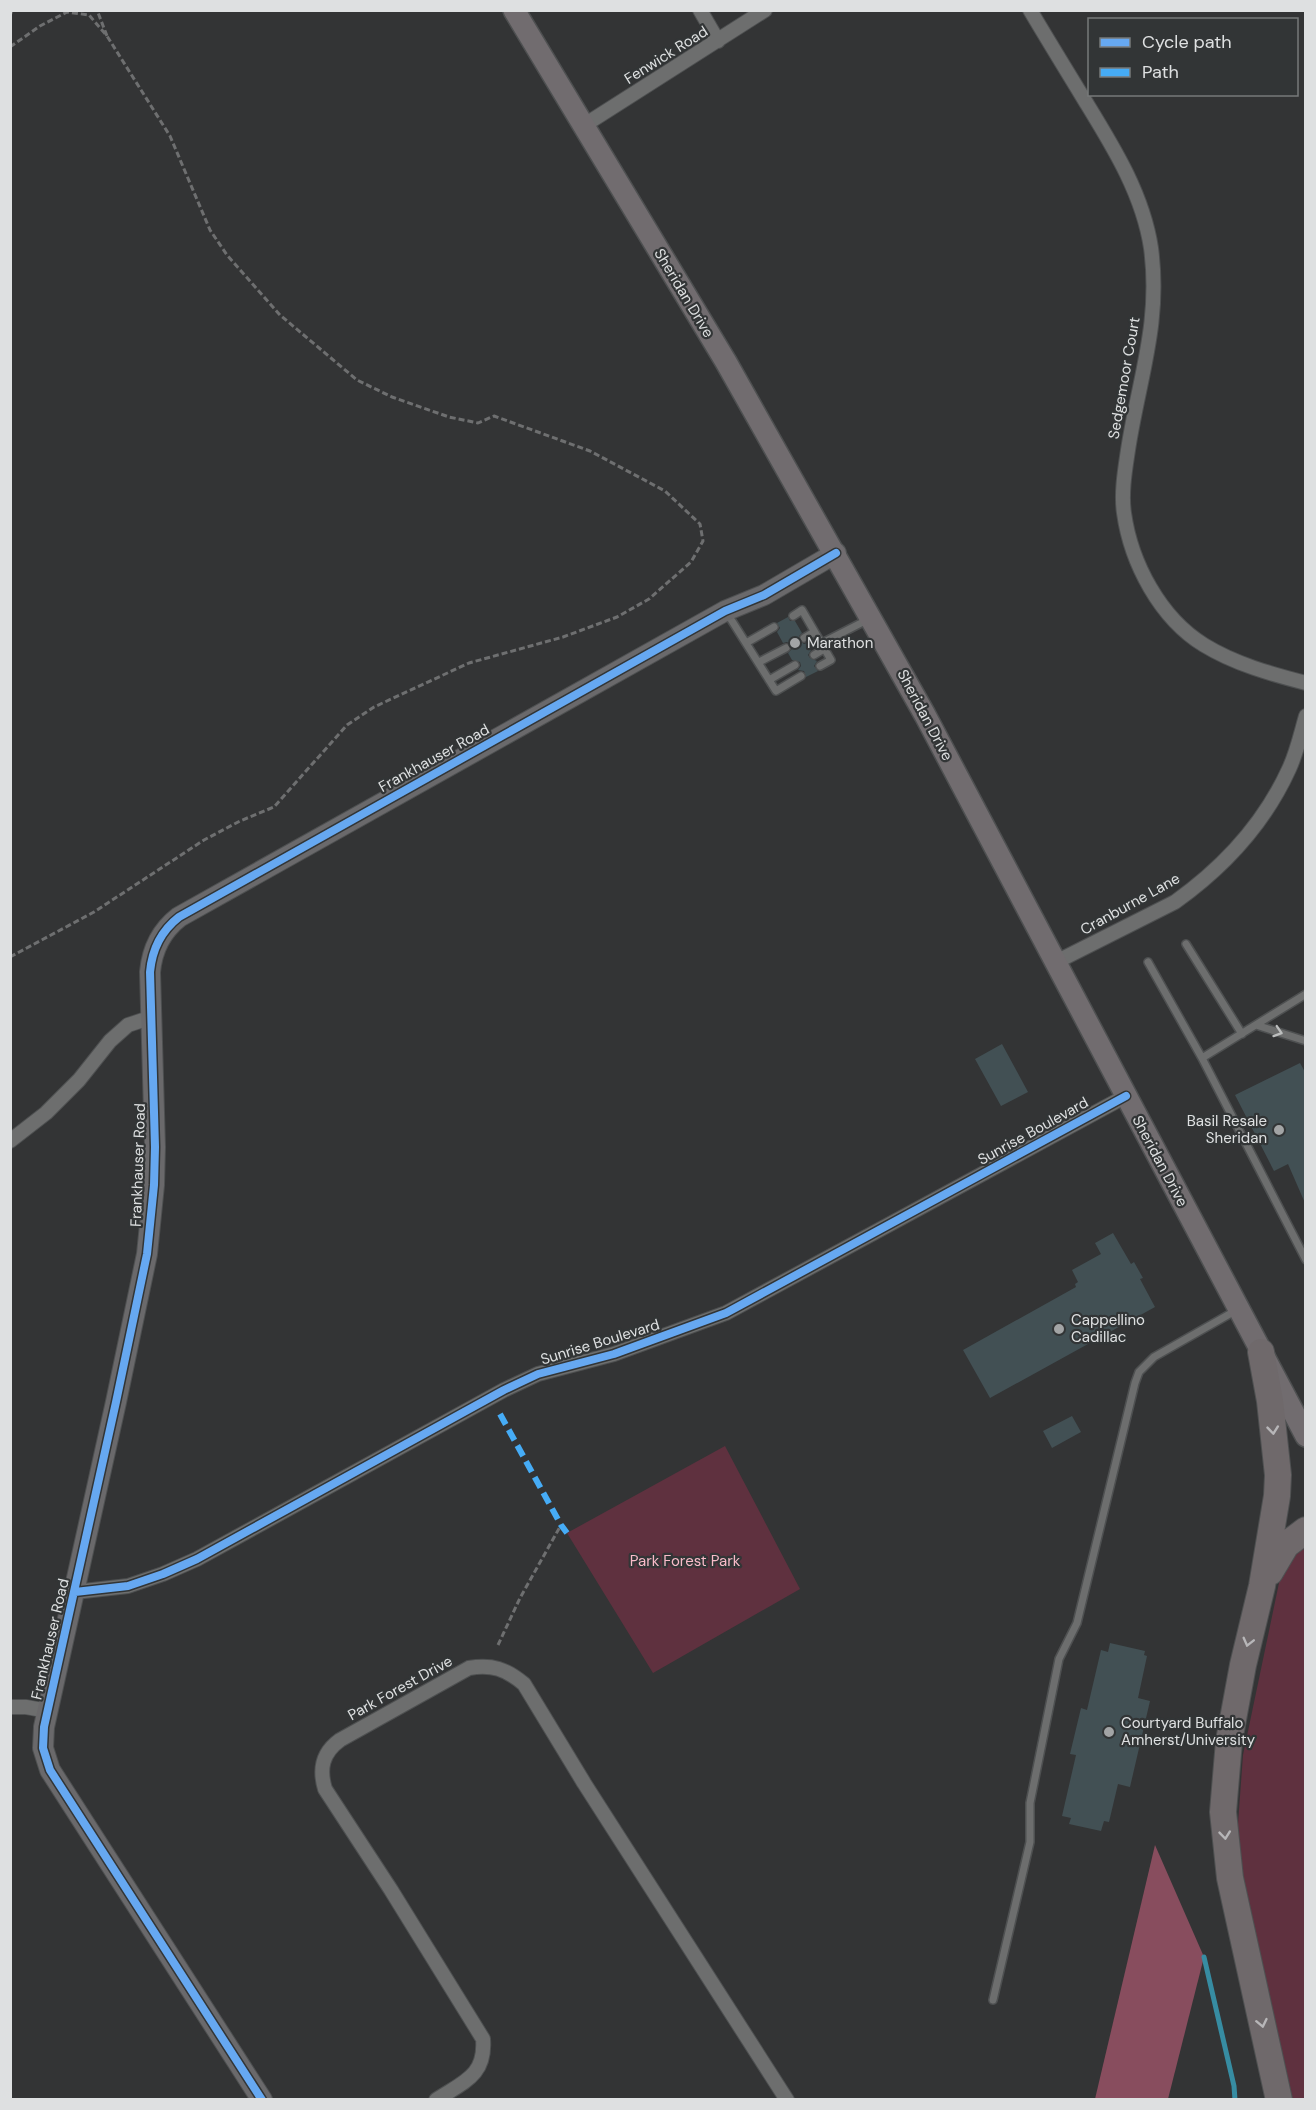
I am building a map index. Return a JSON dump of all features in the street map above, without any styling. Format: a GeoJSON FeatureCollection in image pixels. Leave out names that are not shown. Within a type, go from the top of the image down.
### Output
{"type":"FeatureCollection","features":[{"type":"Feature","properties":{"kind":"highway"},"geometry":{"type":"LineString","coordinates":[[1261,1352],[1270,1401],[1278,1475],[1277,1496],[1262,1586],[1243,1665],[1229,1741],[1223,1812],[1230,1878],[1279,2100]]}},
{"type":"Feature","properties":{"kind":"highway"},"geometry":{"type":"LineString","coordinates":[[1262,1586],[1286,1545],[1305,1530]]}},
{"type":"Feature","properties":{"kind":"main road","name":"Sheridan Drive"},"geometry":{"type":"LineString","coordinates":[[514,10],[726,362],[836,553],[934,732],[1305,1436]]}},
{"type":"Feature","properties":{"kind":"street"},"geometry":{"type":"LineString","coordinates":[[700,10],[718,42]]}},
{"type":"Feature","properties":{"kind":"street","name":"Fenwick Road"},"geometry":{"type":"LineString","coordinates":[[583,126],[765,10]]}},
{"type":"Feature","properties":{"kind":"street","name":"Sedgemoor Court"},"geometry":{"type":"LineString","coordinates":[[1030,10],[1116,151],[1131,182],[1150,246],[1154,279],[1153,321],[1128,450],[1123,497],[1129,538],[1140,568],[1170,616],[1203,645],[1228,658],[1268,673],[1305,683]]}},
{"type":"Feature","properties":{"kind":"street","name":"Frankhauser Road"},"geometry":{"type":"LineString","coordinates":[[262,2100],[50,1770],[43,1743],[147,1254],[155,1146],[152,957],[165,930],[179,917],[725,611],[764,595],[836,553]]}},
{"type":"Feature","properties":{"kind":"street","name":"Cranburne Lane"},"geometry":{"type":"LineString","coordinates":[[1056,962],[1175,902],[1227,860],[1269,808],[1290,768],[1305,716]]}},
{"type":"Feature","properties":{"kind":"street"},"geometry":{"type":"LineString","coordinates":[[10,1141],[46,1113],[79,1080],[110,1041],[128,1025],[152,1017]]}},
{"type":"Feature","properties":{"kind":"street","name":"Sunrise Boulevard"},"geometry":{"type":"LineString","coordinates":[[75,1592],[128,1586],[163,1574],[197,1559],[504,1389],[538,1374],[614,1354],[726,1313],[1126,1096]]}},
{"type":"Feature","properties":{"kind":"street","name":"Park Forest Drive"},"geometry":{"type":"LineString","coordinates":[[436,2100],[473,2076],[481,2065],[484,2052],[483,2039],[391,1890],[325,1789],[321,1778],[322,1765],[326,1754],[340,1740],[469,1668],[484,1666],[495,1667],[512,1674],[524,1684],[584,1783],[787,2100]]}},
{"type":"Feature","properties":{"kind":"street"},"geometry":{"type":"LineString","coordinates":[[10,1707],[48,1711]]}},
{"type":"Feature","properties":{"kind":"lane"},"geometry":{"type":"LineString","coordinates":[[793,616],[802,610],[831,660],[820,666]]}},
{"type":"Feature","properties":{"kind":"lane"},"geometry":{"type":"LineString","coordinates":[[725,611],[776,692],[801,676]]}},
{"type":"Feature","properties":{"kind":"lane"},"geometry":{"type":"LineString","coordinates":[[814,655],[822,646],[872,618]]}},
{"type":"Feature","properties":{"kind":"lane"},"geometry":{"type":"LineString","coordinates":[[746,643],[774,627]]}},
{"type":"Feature","properties":{"kind":"lane"},"geometry":{"type":"LineString","coordinates":[[804,638],[814,632]]}},
{"type":"Feature","properties":{"kind":"lane"},"geometry":{"type":"LineString","coordinates":[[759,662],[786,648]]}},
{"type":"Feature","properties":{"kind":"lane"},"geometry":{"type":"LineString","coordinates":[[769,680],[795,665]]}},
{"type":"Feature","properties":{"kind":"lane"},"geometry":{"type":"LineString","coordinates":[[1186,944],[1242,1034]]}},
{"type":"Feature","properties":{"kind":"lane"},"geometry":{"type":"LineString","coordinates":[[1148,963],[1202,1058],[1305,1260]]}},
{"type":"Feature","properties":{"kind":"lane"},"geometry":{"type":"LineString","coordinates":[[1202,1058],[1305,993]]}},
{"type":"Feature","properties":{"kind":"lane"},"geometry":{"type":"LineString","coordinates":[[1256,1025],[1303,1038],[1305,1049]]}},
{"type":"Feature","properties":{"kind":"lane"},"geometry":{"type":"LineString","coordinates":[[993,2000],[1030,1842],[1030,1803],[1059,1659],[1077,1623],[1137,1377],[1145,1363],[1154,1357],[1239,1309]]}},
{"type":"Feature","properties":{"kind":"path"},"geometry":{"type":"LineString","coordinates":[[10,16],[12,10]]}},
{"type":"Feature","properties":{"kind":"path"},"geometry":{"type":"LineString","coordinates":[[97,10],[107,36]]}},
{"type":"Feature","properties":{"kind":"path"},"geometry":{"type":"LineString","coordinates":[[10,47],[40,26],[68,12],[89,15],[107,36],[170,136],[210,230],[227,255],[280,315],[357,380],[392,397],[449,417],[478,423],[494,416],[591,451],[627,469],[665,490],[700,524],[703,541],[692,562],[649,599],[617,617],[563,637],[469,663],[374,707],[347,725],[274,807],[240,820],[204,840],[94,912],[10,957]]}},
{"type":"Feature","properties":{"kind":"path"},"geometry":{"type":"LineString","coordinates":[[498,1645],[520,1598],[561,1525]]}},
{"type":"Feature","properties":{"kind":"green space","name":"Park Forest Park"},"geometry":{"type":"Polygon","coordinates":[[[725,1446],[800,1589],[653,1673],[567,1533],[725,1446]]]}},
{"type":"Feature","properties":{"kind":"green space"},"geometry":{"type":"Polygon","coordinates":[[[1299,1547],[1305,1550],[1305,2100],[1289,2099],[1236,1851],[1243,1755],[1283,1564],[1299,1547]]]}},
{"type":"Feature","properties":{"kind":"shaded area"},"geometry":{"type":"Polygon","coordinates":[[[1155,1845],[1204,1957],[1168,2099],[1095,2099],[1155,1845]]]}},
{"type":"Feature","properties":{"kind":"building","name":"Marathon"},"geometry":{"type":"Polygon","coordinates":[[[788,617],[790,621],[795,621],[802,633],[799,636],[800,641],[807,643],[811,650],[808,655],[817,661],[814,666],[818,671],[806,677],[804,671],[798,670],[801,666],[800,662],[792,660],[788,653],[792,649],[791,645],[787,642],[783,643],[777,632],[780,628],[777,623],[788,617]]]}},
{"type":"Feature","properties":{"kind":"building"},"geometry":{"type":"Polygon","coordinates":[[[1002,1044],[1028,1092],[1001,1106],[975,1059],[1002,1044]]]}},
{"type":"Feature","properties":{"kind":"building","name":"Basil Resale Sheridan"},"geometry":{"type":"Polygon","coordinates":[[[1300,1063],[1305,1072],[1305,1203],[1288,1164],[1274,1171],[1235,1095],[1300,1063]]]}},
{"type":"Feature","properties":{"kind":"building","name":"Cappellino Cadillac"},"geometry":{"type":"Polygon","coordinates":[[[1113,1233],[1131,1264],[1134,1262],[1155,1307],[990,1398],[963,1350],[1076,1287],[1075,1284],[1078,1282],[1072,1270],[1101,1254],[1095,1243],[1113,1233]]]}},
{"type":"Feature","properties":{"kind":"building"},"geometry":{"type":"Polygon","coordinates":[[[1072,1416],[1081,1432],[1052,1448],[1043,1431],[1072,1416]]]}},
{"type":"Feature","properties":{"kind":"building","name":"Courtyard Buffalo Amherst/University"},"geometry":{"type":"Polygon","coordinates":[[[1110,1643],[1145,1651],[1144,1655],[1147,1656],[1138,1698],[1150,1701],[1130,1787],[1118,1784],[1109,1822],[1104,1821],[1101,1831],[1069,1824],[1071,1818],[1062,1816],[1076,1755],[1070,1754],[1081,1708],[1087,1710],[1101,1650],[1108,1652],[1110,1643]]]}},
{"type":"Feature","properties":{"kind":"waterway"},"geometry":{"type":"LineString","coordinates":[[1204,1957],[1234,2086],[1235,2100]]}},
{"type":"Feature","properties":{"kind":"marked path"},"geometry":{"type":"LineString","coordinates":[[500,1414],[567,1533]]}},
{"type":"Feature","properties":{"kind":"cycle path"},"geometry":{"type":"LineString","coordinates":[[262,2100],[50,1770],[43,1748],[44,1727],[147,1254],[154,1185],[155,1147],[150,972],[155,949],[167,928],[179,917],[725,611],[764,595],[836,553]]}},
{"type":"Feature","properties":{"kind":"cycle path"},"geometry":{"type":"LineString","coordinates":[[75,1592],[128,1586],[163,1574],[197,1559],[504,1390],[538,1374],[614,1354],[726,1313],[1126,1096]]}},
{"type":"Feature","properties":{"kind":"place","name":"Marathon"},"geometry":{"type":"Point","coordinates":[795,643]}},
{"type":"Feature","properties":{"kind":"place","name":"Basil Resale Sheridan"},"geometry":{"type":"Point","coordinates":[1279,1130]}},
{"type":"Feature","properties":{"kind":"place","name":"Cappellino Cadillac"},"geometry":{"type":"Point","coordinates":[1059,1329]}},
{"type":"Feature","properties":{"kind":"place","name":"Courtyard Buffalo Amherst/University"},"geometry":{"type":"Point","coordinates":[1109,1732]}}]}
